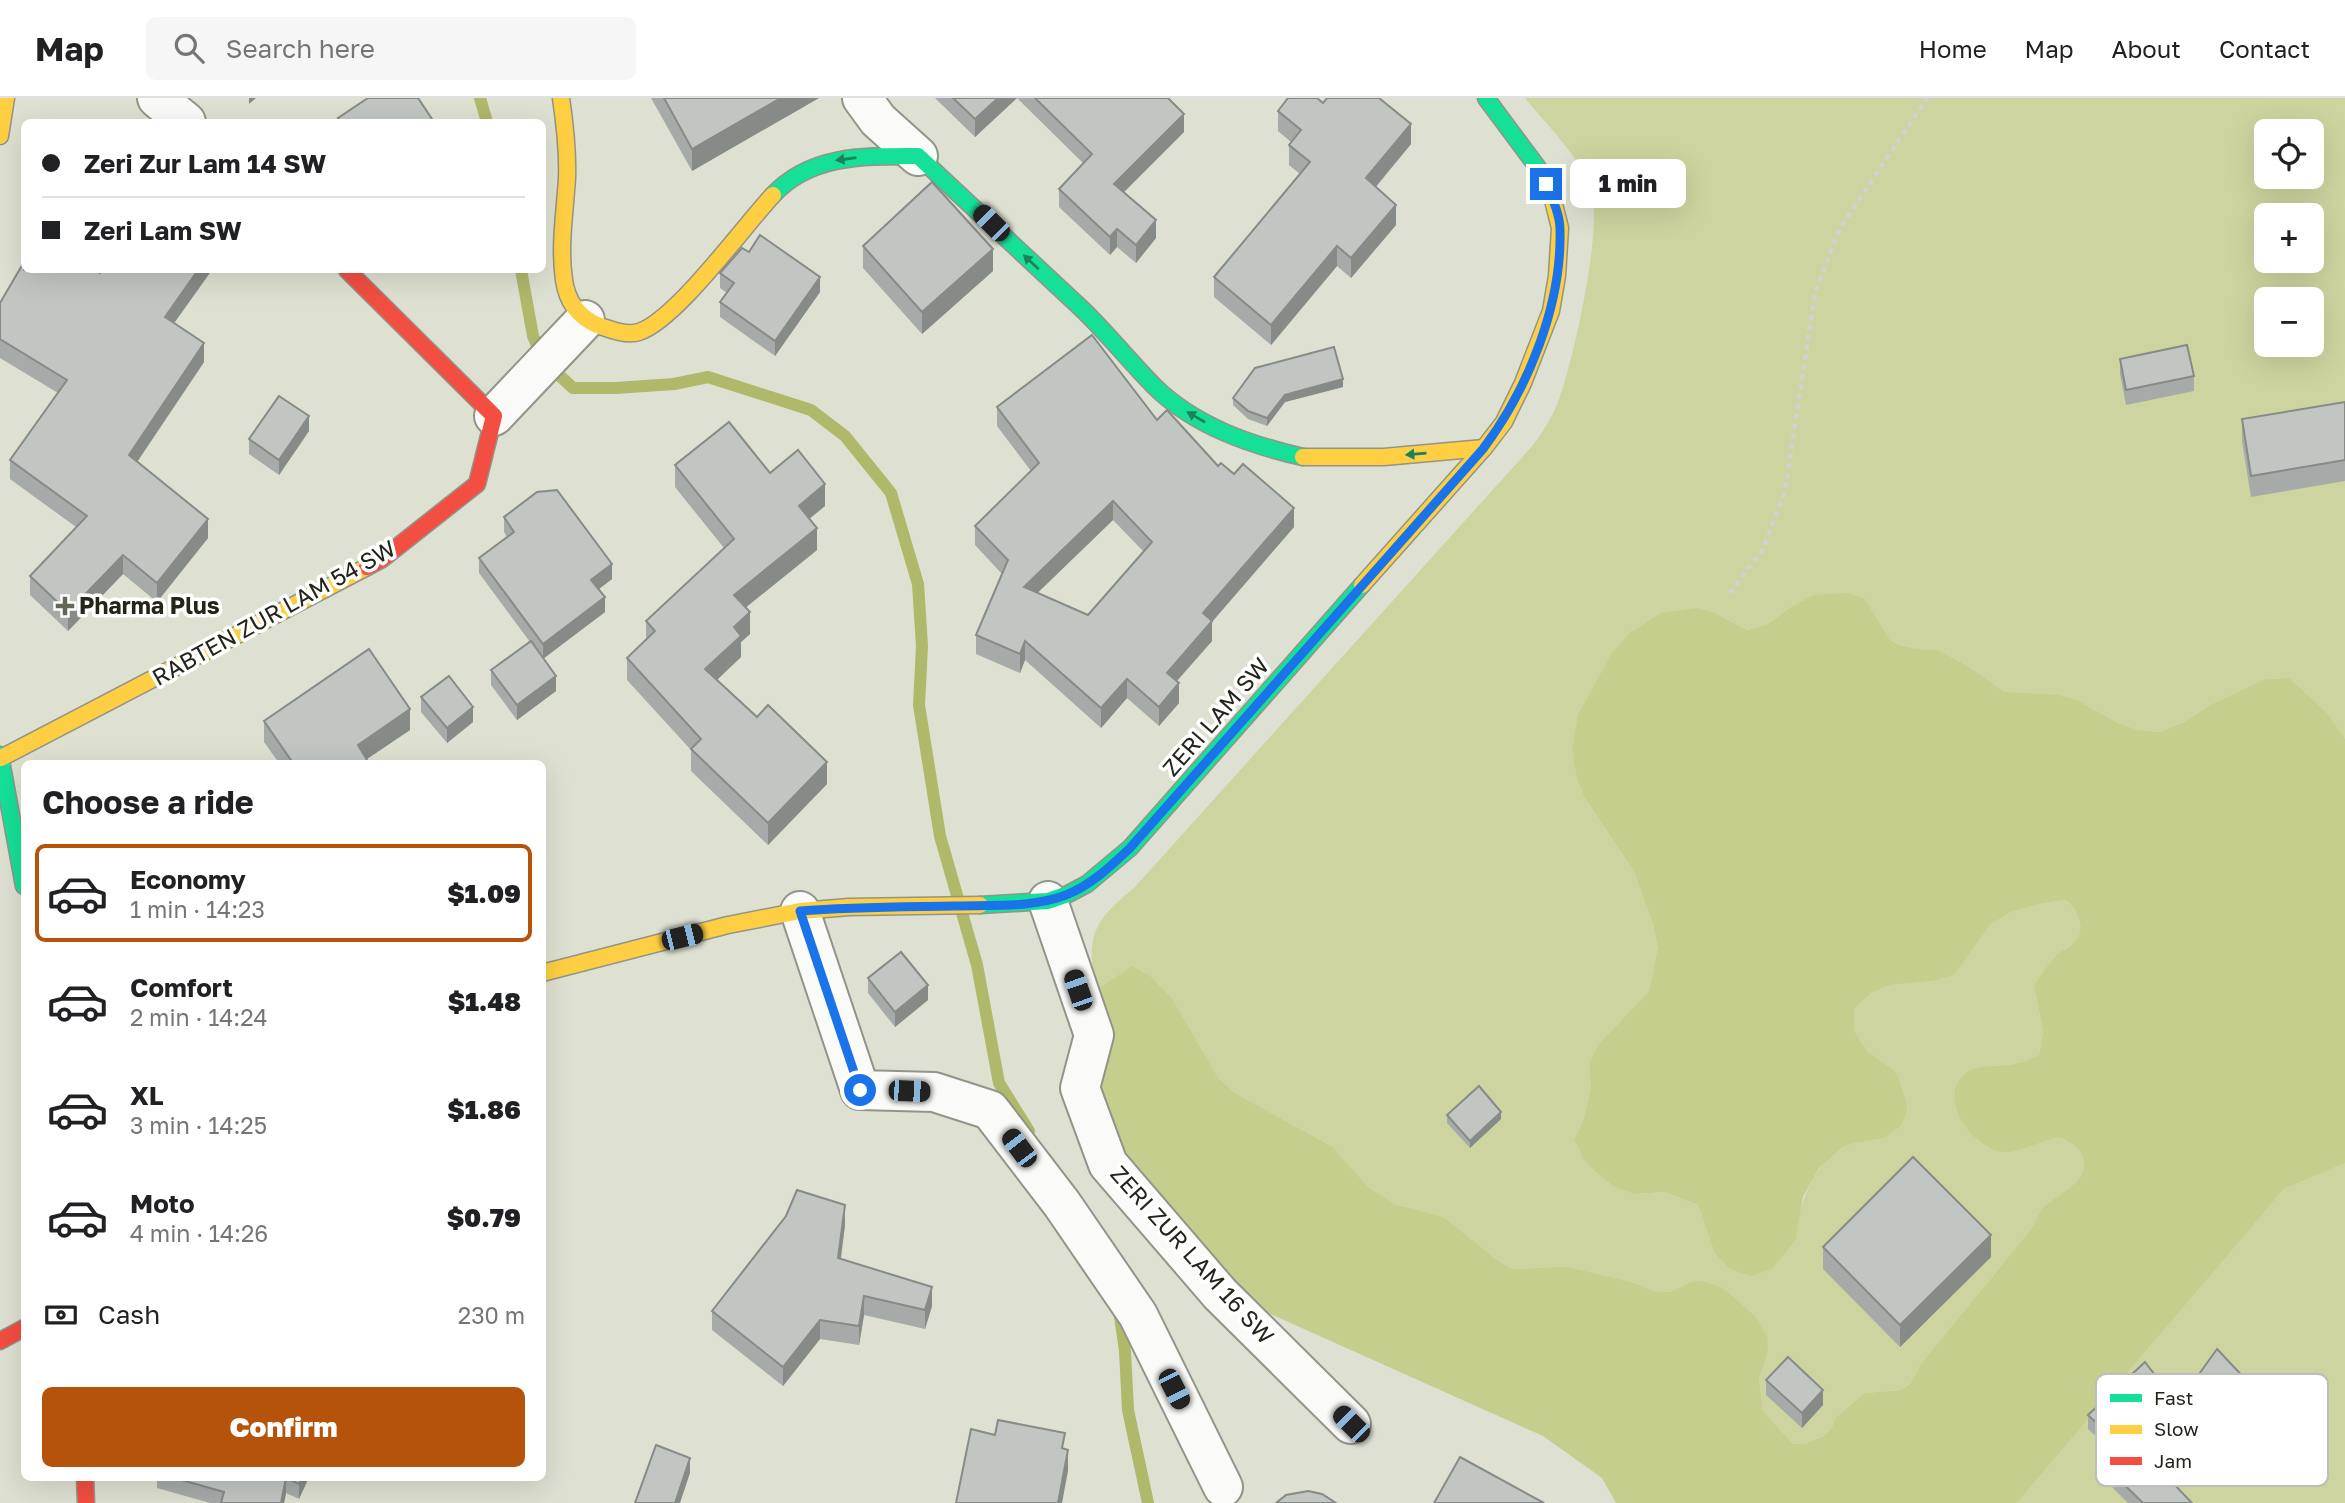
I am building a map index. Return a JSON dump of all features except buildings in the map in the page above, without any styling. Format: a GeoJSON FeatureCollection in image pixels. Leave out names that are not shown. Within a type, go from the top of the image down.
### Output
{"type":"FeatureCollection","features":[{"type":"Feature","properties":{"kind":"street"},"geometry":{"type":"LineString","coordinates":[[0,136],[6,98]]}},
{"type":"Feature","properties":{"kind":"street"},"geometry":{"type":"LineString","coordinates":[[158,98],[182,119]]}},
{"type":"Feature","properties":{"kind":"street"},"geometry":{"type":"LineString","coordinates":[[561,98],[567,143],[563,270],[566,291],[585,320],[620,331],[638,332],[654,326],[755,213],[792,177],[814,165],[871,156],[918,156]]}},
{"type":"Feature","properties":{"kind":"street"},"geometry":{"type":"LineString","coordinates":[[862,98],[878,120],[1085,312],[1157,389],[1192,416],[1266,449],[1303,457],[1384,457],[1483,449]]}},
{"type":"Feature","properties":{"kind":"street","name":"ZERI LAM SW"},"geometry":{"type":"LineString","coordinates":[[546,973],[728,925],[800,911],[849,907],[1011,905],[1048,901],[1087,884],[1130,848],[1483,449],[1504,422],[1523,383],[1551,310],[1557,276],[1560,228],[1553,200],[1538,168],[1486,98]]}},
{"type":"Feature","properties":{"kind":"street"},"geometry":{"type":"LineString","coordinates":[[351,273],[507,402],[585,320]]}},
{"type":"Feature","properties":{"kind":"street","name":"RABTEN ZUR LAM 54 SW"},"geometry":{"type":"LineString","coordinates":[[0,756],[382,559],[477,484],[507,402]]}},
{"type":"Feature","properties":{"kind":"street"},"geometry":{"type":"LineString","coordinates":[[0,756],[21,870]]}},
{"type":"Feature","properties":{"kind":"street","name":"ZERI ZUR LAM 16 SW"},"geometry":{"type":"LineString","coordinates":[[1048,901],[1094,1035],[1080,1088],[1108,1164],[1220,1293],[1351,1424]]}},
{"type":"Feature","properties":{"kind":"street"},"geometry":{"type":"LineString","coordinates":[[800,911],[860,1090],[933,1092],[990,1110],[1062,1204],[1138,1315],[1223,1487]]}},
{"type":"Feature","properties":{"kind":"street"},"geometry":{"type":"LineString","coordinates":[[0,1341],[21,1330]]}},
{"type":"Feature","properties":{"kind":"street"},"geometry":{"type":"LineString","coordinates":[[85,1481],[86,1503]]}},
{"type":"Feature","properties":{"kind":"path"},"geometry":{"type":"LineString","coordinates":[[1730,593],[1763,549],[1785,491],[1815,293],[1839,230],[1927,98]]}},
{"type":"Feature","properties":{"kind":"green space"},"geometry":{"type":"Polygon","coordinates":[[[1525,98],[2345,98],[2345,739],[2329,715],[2288,678],[2265,679],[2160,732],[2138,730],[2118,723],[2079,701],[2005,692],[1966,665],[1938,650],[1917,649],[1890,640],[1864,599],[1813,595],[1768,624],[1747,630],[1715,613],[1585,798],[1633,870],[1658,945],[1649,991],[1598,1045],[1589,1064],[1591,1087],[1583,1121],[1574,1139],[1634,1194],[1665,1192],[1698,1205],[1714,1252],[1798,1228],[1807,1191],[1830,1156],[1851,1143],[1892,1133],[1903,1120],[1908,1109],[1894,1070],[1867,1051],[1855,1032],[1854,1010],[1871,993],[1890,985],[1933,981],[1954,975],[1991,924],[2011,912],[2066,900],[2079,918],[2080,930],[2076,940],[2059,955],[2034,986],[2043,1031],[2039,1055],[2018,1064],[1986,1066],[1977,1140],[1988,1146],[2008,1150],[2060,1137],[2082,1155],[2084,1165],[2079,1179],[2042,1209],[2031,1229],[1920,1365],[1910,1384],[1900,1390],[1865,1393],[1836,1417],[1824,1436],[1804,1444],[1793,1444],[1763,1411],[1759,1379],[1768,1352],[1691,1282],[1670,1292],[1653,1291],[1634,1283],[1545,1268],[1512,1269],[1437,1215],[1394,1204],[1368,1187],[1333,1147],[1235,1093],[1219,1079],[1173,1000],[1097,990],[1093,972],[1093,943],[1101,921],[1109,910],[1134,888],[1534,444],[1544,429],[1558,402],[1571,357],[1585,294],[1593,232],[1594,206],[1591,188],[1579,164],[1525,98]]]}},
{"type":"Feature","properties":{"kind":"green space"},"geometry":{"type":"Polygon","coordinates":[[[1847,593],[1864,598],[1890,640],[1899,645],[1938,650],[1966,665],[2005,692],[2059,695],[2079,701],[2118,723],[2138,730],[2160,732],[2265,679],[2289,678],[2329,715],[2345,739],[2345,1163],[2284,1189],[2127,1374],[2096,1374],[2096,1410],[2017,1503],[1616,1503],[1602,1478],[1543,1436],[1266,1312],[1209,1266],[1135,1182],[1098,1116],[1097,990],[1132,966],[1150,976],[1173,1000],[1219,1079],[1235,1093],[1333,1147],[1368,1187],[1394,1204],[1446,1219],[1494,1258],[1512,1269],[1568,1267],[1634,1283],[1653,1291],[1670,1292],[1691,1282],[1702,1281],[1723,1288],[1755,1316],[1767,1336],[1768,1352],[1759,1379],[1763,1411],[1793,1444],[1804,1444],[1824,1436],[1836,1417],[1865,1393],[1900,1390],[1910,1384],[1920,1365],[2031,1229],[2042,1209],[2079,1179],[2082,1172],[2084,1165],[2080,1151],[2060,1137],[2007,1152],[1984,1145],[1964,1125],[1955,1100],[1956,1088],[1968,1072],[1982,1067],[2022,1062],[2039,1055],[2043,1031],[2034,986],[2054,958],[2076,940],[2080,930],[2079,918],[2066,900],[2011,912],[1991,924],[1954,975],[1933,981],[1890,985],[1871,993],[1854,1010],[1855,1032],[1867,1051],[1894,1070],[1908,1109],[1901,1126],[1884,1138],[1842,1147],[1819,1168],[1803,1197],[1796,1239],[1772,1269],[1751,1276],[1730,1269],[1714,1252],[1698,1205],[1665,1192],[1634,1194],[1613,1186],[1586,1163],[1574,1139],[1583,1121],[1591,1087],[1589,1064],[1598,1045],[1649,991],[1658,946],[1652,921],[1633,870],[1585,798],[1577,778],[1572,751],[1578,715],[1613,651],[1631,632],[1661,613],[1696,608],[1715,613],[1747,630],[1768,624],[1813,595],[1847,593]]]}},
{"type":"Feature","properties":{"kind":"green space"},"geometry":{"type":"Polygon","coordinates":[[[2345,1163],[2345,1503],[2017,1503],[2096,1410],[2096,1486],[2328,1486],[2328,1374],[2127,1374],[2284,1189],[2345,1163]]]}},
{"type":"Feature","properties":{"kind":"waterway"},"geometry":{"type":"LineString","coordinates":[[480,98],[486,119]]}},
{"type":"Feature","properties":{"kind":"waterway"},"geometry":{"type":"LineString","coordinates":[[522,273],[533,336],[544,361],[573,388],[674,384],[708,377],[811,410],[845,436],[891,493],[918,584],[922,646],[919,705],[940,836],[977,965],[999,1083],[1029,1131]]}},
{"type":"Feature","properties":{"kind":"waterway"},"geometry":{"type":"LineString","coordinates":[[1119,1310],[1125,1351],[1128,1410],[1148,1503]]}},
{"type":"Feature","properties":{"kind":"traffic: fast"},"geometry":{"type":"LineString","coordinates":[[1486,98],[1543,178]]}},
{"type":"Feature","properties":{"kind":"traffic: fast"},"geometry":{"type":"LineString","coordinates":[[773,195],[804,172],[840,160],[918,156],[1082,309],[1171,401],[1224,432],[1303,457]]}},
{"type":"Feature","properties":{"kind":"traffic: fast"},"geometry":{"type":"LineString","coordinates":[[980,905],[1048,901],[1068,894],[1087,884],[1130,848],[1362,585]]}},
{"type":"Feature","properties":{"kind":"traffic: fast"},"geometry":{"type":"LineString","coordinates":[[0,755],[21,870]]}},
{"type":"Feature","properties":{"kind":"traffic: slow"},"geometry":{"type":"LineString","coordinates":[[0,136],[6,98]]}},
{"type":"Feature","properties":{"kind":"traffic: slow"},"geometry":{"type":"LineString","coordinates":[[561,98],[567,158],[562,242],[564,280],[574,307],[597,325],[629,333],[639,332],[654,324],[690,292],[773,195]]}},
{"type":"Feature","properties":{"kind":"traffic: slow"},"geometry":{"type":"LineString","coordinates":[[1362,585],[1484,448],[1504,422],[1523,383],[1551,311],[1557,276],[1560,228],[1553,200],[1543,178]]}},
{"type":"Feature","properties":{"kind":"traffic: slow"},"geometry":{"type":"LineString","coordinates":[[1303,457],[1384,457],[1484,448]]}},
{"type":"Feature","properties":{"kind":"traffic: slow"},"geometry":{"type":"LineString","coordinates":[[1,758],[367,567]]}},
{"type":"Feature","properties":{"kind":"traffic: slow"},"geometry":{"type":"LineString","coordinates":[[546,972],[728,925],[800,911],[849,907],[980,905]]}},
{"type":"Feature","properties":{"kind":"traffic: jam"},"geometry":{"type":"LineString","coordinates":[[350,273],[494,416],[477,484],[382,559],[367,567]]}},
{"type":"Feature","properties":{"kind":"traffic: jam"},"geometry":{"type":"LineString","coordinates":[[0,1341],[21,1330]]}},
{"type":"Feature","properties":{"kind":"traffic: jam"},"geometry":{"type":"LineString","coordinates":[[85,1481],[86,1503]]}},
{"type":"Feature","properties":{"kind":"place","name":"Pharma Plus"},"geometry":{"type":"Point","coordinates":[65,606]}},
{"type":"Feature","properties":{"kind":"route"},"geometry":{"type":"LineString","coordinates":[[860,1090],[800,911],[849,907],[1011,905],[1048,901],[1087,884],[1130,848],[1504,422],[1523,383],[1551,310],[1557,276],[1560,228],[1546,184]]}}]}
